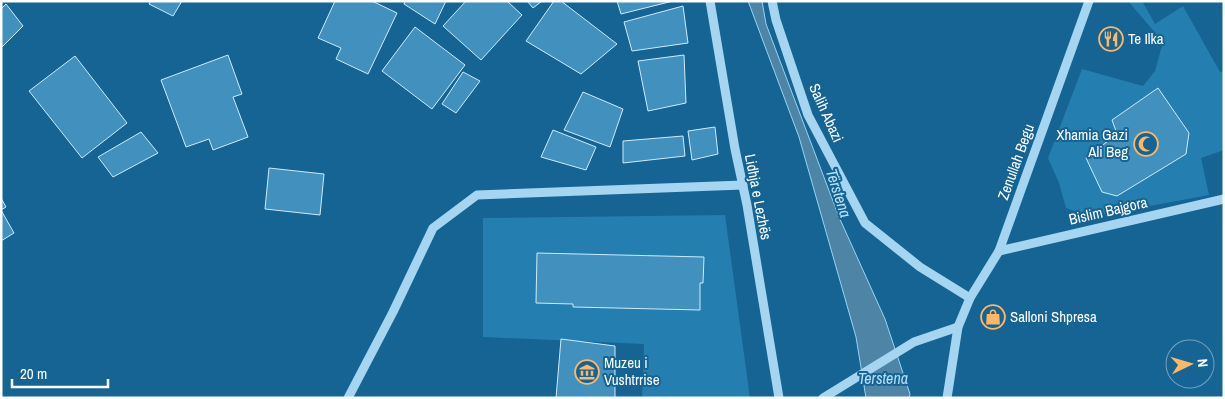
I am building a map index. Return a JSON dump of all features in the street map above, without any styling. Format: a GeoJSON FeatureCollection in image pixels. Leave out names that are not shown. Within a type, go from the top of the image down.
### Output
{"type":"FeatureCollection","features":[{"type":"Feature","properties":{"kind":"street","name":"Lidhja e Lezhës"},"geometry":{"type":"LineString","coordinates":[[710,1],[744,186],[779,398]]}},
{"type":"Feature","properties":{"kind":"street","name":"Salih Abazi"},"geometry":{"type":"LineString","coordinates":[[772,1],[776,20],[808,115],[865,223],[920,267],[970,298]]}},
{"type":"Feature","properties":{"kind":"street","name":"Zenullah Begu"},"geometry":{"type":"LineString","coordinates":[[947,398],[958,327],[970,298],[999,251],[1089,1]]}},
{"type":"Feature","properties":{"kind":"street"},"geometry":{"type":"LineString","coordinates":[[348,398],[393,312],[433,228],[476,195],[744,186]]}},
{"type":"Feature","properties":{"kind":"street","name":"Bislim Bajgora"},"geometry":{"type":"LineString","coordinates":[[999,251],[1224,199]]}},
{"type":"Feature","properties":{"kind":"street"},"geometry":{"type":"LineString","coordinates":[[824,397],[914,342],[958,327]]}},
{"type":"Feature","properties":{"kind":"shaded area"},"geometry":{"type":"Polygon","coordinates":[[[1128,1],[1142,1],[1155,24],[1183,6],[1220,72],[1224,71],[1224,150],[1201,158],[1209,195],[1091,217],[1066,208],[1059,183],[1048,158],[1082,69],[1143,86],[1155,71],[1163,42],[1128,1]]]}},
{"type":"Feature","properties":{"kind":"shaded area"},"geometry":{"type":"Polygon","coordinates":[[[725,215],[750,398],[642,398],[644,344],[483,337],[483,218],[725,215]]]}},
{"type":"Feature","properties":{"kind":"water","name":"Terstena"},"geometry":{"type":"Polygon","coordinates":[[[748,1],[762,1],[766,24],[839,217],[885,319],[910,394],[909,398],[866,398],[856,337],[799,137],[748,1]]]}},
{"type":"Feature","properties":{"kind":"building"},"geometry":{"type":"Polygon","coordinates":[[[151,1],[182,1],[173,16],[149,4],[151,1]]]}},
{"type":"Feature","properties":{"kind":"building"},"geometry":{"type":"Polygon","coordinates":[[[335,1],[372,1],[397,13],[368,74],[336,59],[341,48],[318,38],[335,1]]]}},
{"type":"Feature","properties":{"kind":"building"},"geometry":{"type":"Polygon","coordinates":[[[405,1],[446,1],[435,24],[404,4],[405,1]]]}},
{"type":"Feature","properties":{"kind":"building"},"geometry":{"type":"Polygon","coordinates":[[[466,1],[507,1],[522,15],[481,60],[443,26],[466,1]]]}},
{"type":"Feature","properties":{"kind":"building"},"geometry":{"type":"Polygon","coordinates":[[[527,1],[542,1],[533,8],[527,1]]]}},
{"type":"Feature","properties":{"kind":"building"},"geometry":{"type":"Polygon","coordinates":[[[554,1],[561,1],[617,44],[581,74],[526,41],[554,1]]]}},
{"type":"Feature","properties":{"kind":"building"},"geometry":{"type":"Polygon","coordinates":[[[617,1],[673,1],[621,14],[617,1]]]}},
{"type":"Feature","properties":{"kind":"building"},"geometry":{"type":"Polygon","coordinates":[[[6,4],[23,26],[1,48],[1,9],[6,4]]]}},
{"type":"Feature","properties":{"kind":"building"},"geometry":{"type":"Polygon","coordinates":[[[683,6],[688,43],[632,51],[624,22],[683,6]]]}},
{"type":"Feature","properties":{"kind":"building"},"geometry":{"type":"Polygon","coordinates":[[[415,27],[465,65],[432,109],[382,71],[415,27]]]}},
{"type":"Feature","properties":{"kind":"building"},"geometry":{"type":"Polygon","coordinates":[[[228,55],[242,94],[233,97],[248,137],[213,150],[209,139],[186,147],[161,80],[228,55]]]}},
{"type":"Feature","properties":{"kind":"building"},"geometry":{"type":"Polygon","coordinates":[[[684,55],[686,103],[648,111],[638,61],[684,55]]]}},
{"type":"Feature","properties":{"kind":"building"},"geometry":{"type":"Polygon","coordinates":[[[75,56],[127,123],[82,158],[29,91],[75,56]]]}},
{"type":"Feature","properties":{"kind":"building"},"geometry":{"type":"Polygon","coordinates":[[[463,72],[480,81],[456,113],[442,104],[463,72]]]}},
{"type":"Feature","properties":{"kind":"building","name":"Xhamia Gazi Ali Beg"},"geometry":{"type":"Polygon","coordinates":[[[1158,88],[1189,133],[1186,154],[1117,196],[1102,192],[1086,158],[1117,134],[1112,120],[1158,88]]]}},
{"type":"Feature","properties":{"kind":"building"},"geometry":{"type":"Polygon","coordinates":[[[583,92],[623,109],[610,147],[564,130],[583,92]]]}},
{"type":"Feature","properties":{"kind":"building"},"geometry":{"type":"Polygon","coordinates":[[[715,127],[718,154],[692,160],[688,131],[715,127]]]}},
{"type":"Feature","properties":{"kind":"building"},"geometry":{"type":"Polygon","coordinates":[[[553,130],[596,147],[586,170],[541,157],[553,130]]]}},
{"type":"Feature","properties":{"kind":"building"},"geometry":{"type":"Polygon","coordinates":[[[141,132],[158,153],[113,177],[98,157],[141,132]]]}},
{"type":"Feature","properties":{"kind":"building"},"geometry":{"type":"Polygon","coordinates":[[[683,136],[685,156],[623,163],[623,141],[683,136]]]}},
{"type":"Feature","properties":{"kind":"building"},"geometry":{"type":"Polygon","coordinates":[[[269,168],[324,174],[320,215],[265,209],[269,168]]]}},
{"type":"Feature","properties":{"kind":"building"},"geometry":{"type":"Polygon","coordinates":[[[1,198],[6,207],[1,210],[1,198]]]}},
{"type":"Feature","properties":{"kind":"building"},"geometry":{"type":"Polygon","coordinates":[[[1,210],[14,233],[1,241],[1,210]]]}},
{"type":"Feature","properties":{"kind":"building"},"geometry":{"type":"Polygon","coordinates":[[[537,253],[704,257],[703,283],[700,283],[700,310],[573,307],[573,304],[536,303],[537,253]]]}},
{"type":"Feature","properties":{"kind":"building","name":"Muzeu i Vushtrrise"},"geometry":{"type":"Polygon","coordinates":[[[561,339],[615,346],[615,398],[556,398],[561,339]]]}},
{"type":"Feature","properties":{"kind":"place","name":"Te Ilka"},"geometry":{"type":"Point","coordinates":[1111,39]}},
{"type":"Feature","properties":{"kind":"place","name":"Xhamia Gazi Ali Beg"},"geometry":{"type":"Point","coordinates":[1146,144]}},
{"type":"Feature","properties":{"kind":"place","name":"Salloni Shpresa"},"geometry":{"type":"Point","coordinates":[993,317]}},
{"type":"Feature","properties":{"kind":"place","name":"Muzeu i Vushtrrise"},"geometry":{"type":"Point","coordinates":[587,372]}},
{"type":"Feature","properties":{"kind":"water label","name":"Tërstena"},"geometry":{"type":"Point","coordinates":[839,193]}}]}
